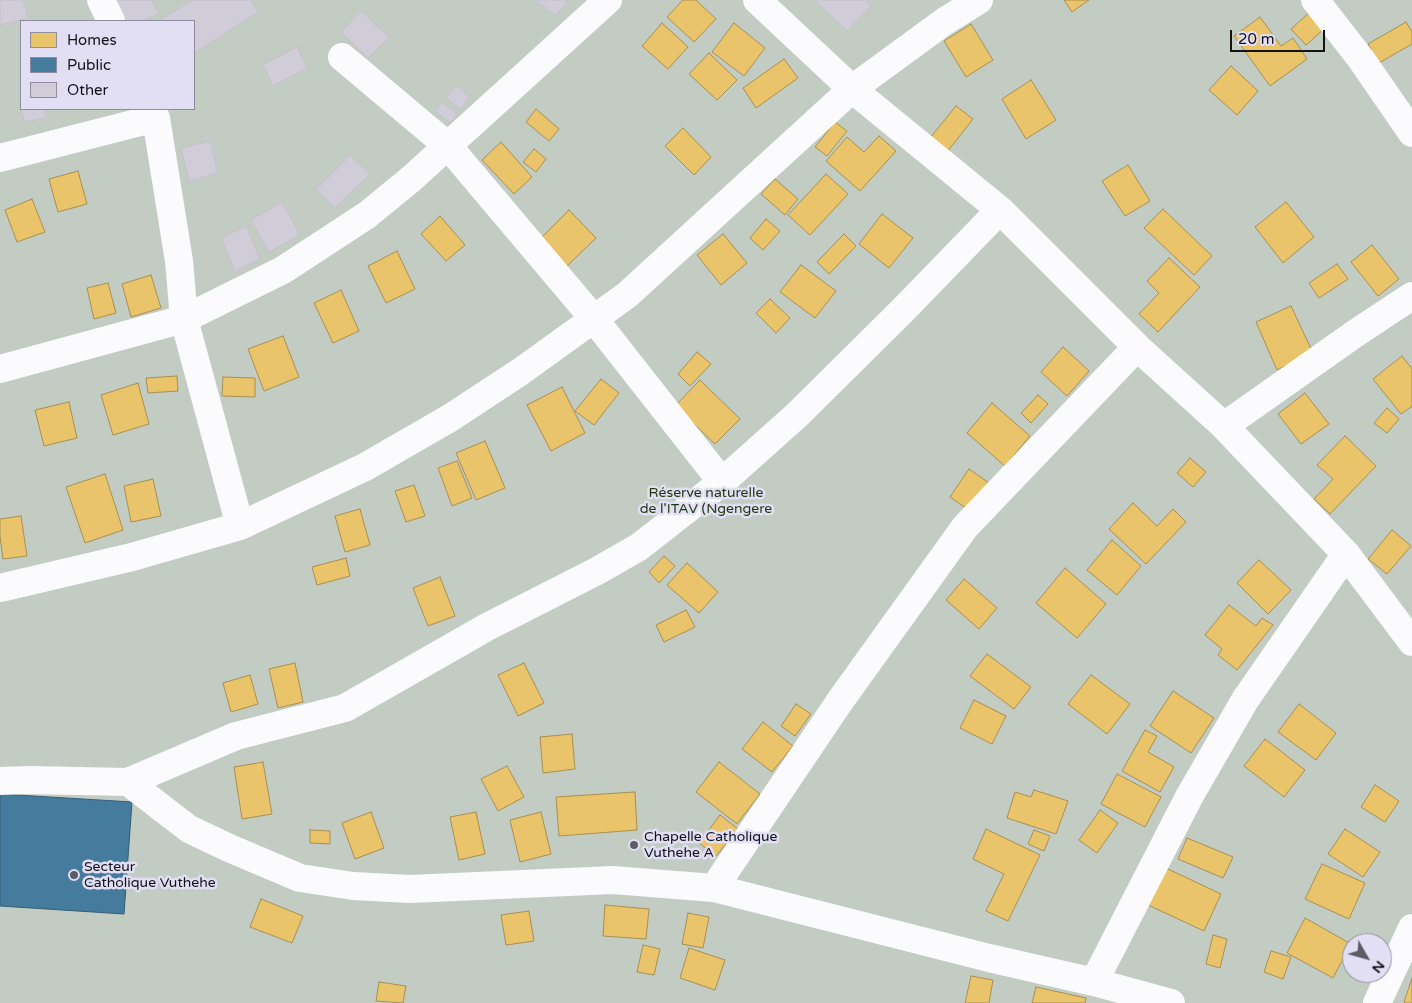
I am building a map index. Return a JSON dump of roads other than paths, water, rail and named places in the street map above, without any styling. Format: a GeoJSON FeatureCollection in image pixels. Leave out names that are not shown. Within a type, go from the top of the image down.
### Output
{"type":"FeatureCollection","features":[{"type":"Feature","properties":{"kind":"street"},"geometry":{"type":"LineString","coordinates":[[101,0],[111,20]]}},
{"type":"Feature","properties":{"kind":"street"},"geometry":{"type":"LineString","coordinates":[[0,369],[184,319],[283,270],[366,215],[411,179],[608,0]]}},
{"type":"Feature","properties":{"kind":"street"},"geometry":{"type":"LineString","coordinates":[[758,0],[852,89],[1000,210],[1136,347],[1224,426],[1346,554],[1412,642]]}},
{"type":"Feature","properties":{"kind":"street"},"geometry":{"type":"LineString","coordinates":[[0,588],[132,557],[240,526],[365,467],[450,418],[627,295],[852,89],[945,21],[979,0]]}},
{"type":"Feature","properties":{"kind":"street"},"geometry":{"type":"LineString","coordinates":[[1315,0],[1361,59],[1412,133]]}},
{"type":"Feature","properties":{"kind":"street"},"geometry":{"type":"LineString","coordinates":[[342,57],[448,146],[594,319],[722,482]]}},
{"type":"Feature","properties":{"kind":"street"},"geometry":{"type":"LineString","coordinates":[[0,158],[154,113],[179,261],[184,319],[240,526]]}},
{"type":"Feature","properties":{"kind":"street"},"geometry":{"type":"LineString","coordinates":[[0,781],[128,782],[236,736],[345,708],[487,627],[597,571],[639,547],[722,482],[804,408],[1000,210]]}},
{"type":"Feature","properties":{"kind":"street"},"geometry":{"type":"LineString","coordinates":[[1224,426],[1412,296]]}},
{"type":"Feature","properties":{"kind":"street"},"geometry":{"type":"LineString","coordinates":[[714,888],[840,701],[965,527],[1136,347]]}},
{"type":"Feature","properties":{"kind":"street"},"geometry":{"type":"LineString","coordinates":[[1094,982],[1189,798],[1245,700],[1346,554]]}},
{"type":"Feature","properties":{"kind":"street"},"geometry":{"type":"LineString","coordinates":[[128,782],[189,829],[300,878],[353,886],[410,889],[613,880],[714,888],[1172,1003]]}},
{"type":"Feature","properties":{"kind":"street"},"geometry":{"type":"LineString","coordinates":[[1377,1003],[1412,928]]}},
{"type":"Feature","properties":{"kind":"place","name":"Chapelle Catholique Vuthehe A"},"geometry":{"type":"Point","coordinates":[634,845]}},
{"type":"Feature","properties":{"kind":"place","name":"Secteur Catholique Vuthehe"},"geometry":{"type":"Point","coordinates":[74,875]}},
{"type":"Feature","properties":{"kind":"park label","name":"Réserve naturelle de l'ITAV (Ngengere"},"geometry":{"type":"Point","coordinates":[706,502]}}]}
